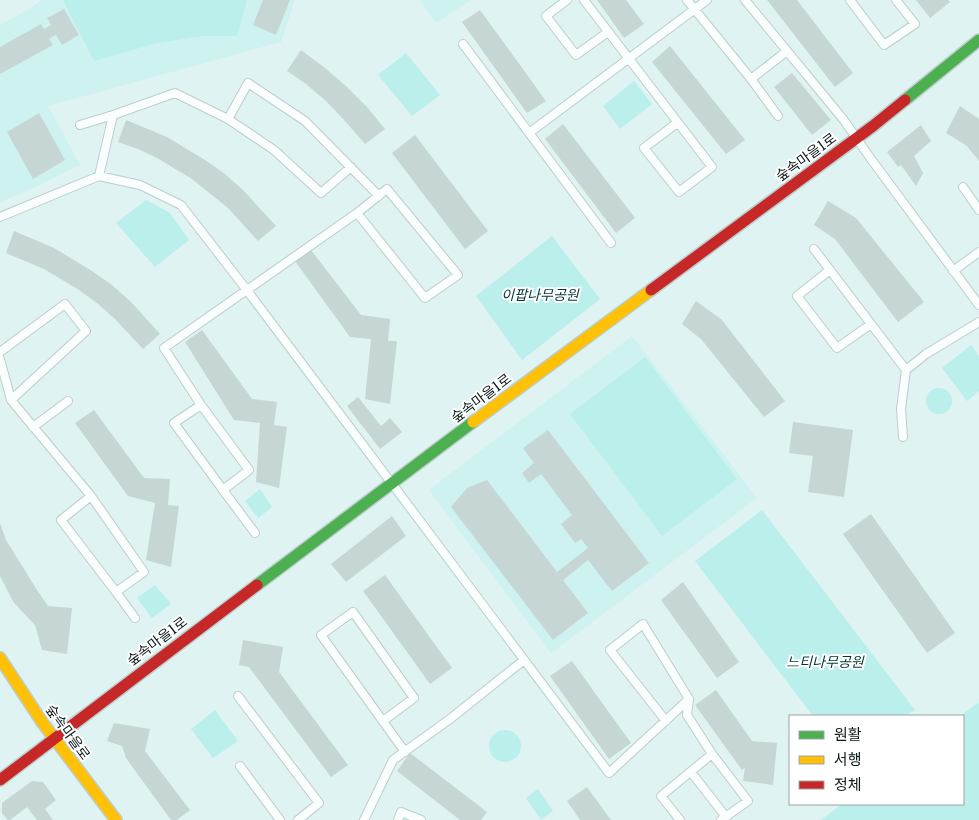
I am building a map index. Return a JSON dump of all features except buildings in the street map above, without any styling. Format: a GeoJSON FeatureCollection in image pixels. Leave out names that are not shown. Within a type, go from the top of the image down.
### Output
{"type":"FeatureCollection","features":[{"type":"Feature","properties":{"kind":"street","name":"숲속마을1로"},"geometry":{"type":"LineString","coordinates":[[0,780],[392,482],[857,138],[979,40]]}},
{"type":"Feature","properties":{"kind":"street","name":"숲속마을로"},"geometry":{"type":"LineString","coordinates":[[0,658],[42,722],[116,820]]}},
{"type":"Feature","properties":{"kind":"lane"},"geometry":{"type":"LineString","coordinates":[[566,0],[546,16],[576,55],[608,32]]}},
{"type":"Feature","properties":{"kind":"lane"},"geometry":{"type":"LineString","coordinates":[[584,0],[712,167],[679,192],[644,148],[677,123]]}},
{"type":"Feature","properties":{"kind":"lane"},"geometry":{"type":"LineString","coordinates":[[687,0],[751,79],[778,116]]}},
{"type":"Feature","properties":{"kind":"lane"},"geometry":{"type":"LineString","coordinates":[[529,132],[706,0]]}},
{"type":"Feature","properties":{"kind":"lane"},"geometry":{"type":"LineString","coordinates":[[745,0],[857,138],[979,306]]}},
{"type":"Feature","properties":{"kind":"lane"},"geometry":{"type":"LineString","coordinates":[[850,0],[884,46],[915,24],[896,0]]}},
{"type":"Feature","properties":{"kind":"lane"},"geometry":{"type":"LineString","coordinates":[[463,44],[611,242]]}},
{"type":"Feature","properties":{"kind":"lane"},"geometry":{"type":"LineString","coordinates":[[751,79],[787,51]]}},
{"type":"Feature","properties":{"kind":"lane"},"geometry":{"type":"LineString","coordinates":[[228,118],[248,83],[305,121],[379,196]]}},
{"type":"Feature","properties":{"kind":"lane"},"geometry":{"type":"LineString","coordinates":[[80,125],[176,93],[228,118],[274,150],[321,193],[351,167]]}},
{"type":"Feature","properties":{"kind":"lane"},"geometry":{"type":"LineString","coordinates":[[99,176],[113,115]]}},
{"type":"Feature","properties":{"kind":"lane"},"geometry":{"type":"LineString","coordinates":[[0,217],[99,176],[140,185],[181,205],[392,482],[609,773],[689,699]]}},
{"type":"Feature","properties":{"kind":"lane"},"geometry":{"type":"LineString","coordinates":[[964,188],[979,210]]}},
{"type":"Feature","properties":{"kind":"lane"},"geometry":{"type":"LineString","coordinates":[[223,490],[250,470],[201,405],[164,348],[357,213],[387,189],[458,276],[425,298],[357,213]]}},
{"type":"Feature","properties":{"kind":"lane"},"geometry":{"type":"LineString","coordinates":[[814,249],[906,370]]}},
{"type":"Feature","properties":{"kind":"lane"},"geometry":{"type":"LineString","coordinates":[[953,271],[979,252]]}},
{"type":"Feature","properties":{"kind":"lane"},"geometry":{"type":"LineString","coordinates":[[830,270],[797,296],[837,348],[871,324]]}},
{"type":"Feature","properties":{"kind":"lane"},"geometry":{"type":"LineString","coordinates":[[0,352],[65,304],[86,331],[11,400]]}},
{"type":"Feature","properties":{"kind":"lane"},"geometry":{"type":"LineString","coordinates":[[903,437],[901,409],[906,370],[926,354],[979,322]]}},
{"type":"Feature","properties":{"kind":"lane"},"geometry":{"type":"LineString","coordinates":[[0,359],[11,400],[91,496],[144,572],[116,592]]}},
{"type":"Feature","properties":{"kind":"lane"},"geometry":{"type":"LineString","coordinates":[[33,427],[68,401]]}},
{"type":"Feature","properties":{"kind":"lane"},"geometry":{"type":"LineString","coordinates":[[201,405],[174,423],[255,533]]}},
{"type":"Feature","properties":{"kind":"lane"},"geometry":{"type":"LineString","coordinates":[[91,496],[61,520],[135,618]]}},
{"type":"Feature","properties":{"kind":"lane"},"geometry":{"type":"LineString","coordinates":[[383,721],[414,698],[354,612],[321,634],[405,752]]}},
{"type":"Feature","properties":{"kind":"lane"},"geometry":{"type":"LineString","coordinates":[[666,721],[610,650],[643,624],[689,699],[687,715],[712,754],[748,800],[724,818],[691,772]]}},
{"type":"Feature","properties":{"kind":"lane"},"geometry":{"type":"LineString","coordinates":[[364,820],[393,760],[450,719],[524,660]]}},
{"type":"Feature","properties":{"kind":"lane"},"geometry":{"type":"LineString","coordinates":[[238,696],[319,803],[298,820]]}},
{"type":"Feature","properties":{"kind":"lane"},"geometry":{"type":"LineString","coordinates":[[680,820],[661,796],[712,754]]}},
{"type":"Feature","properties":{"kind":"lane"},"geometry":{"type":"LineString","coordinates":[[240,766],[280,820]]}},
{"type":"Feature","properties":{"kind":"lane"},"geometry":{"type":"LineString","coordinates":[[398,820],[401,812],[421,820]]}},
{"type":"Feature","properties":{"kind":"shaded area"},"geometry":{"type":"Polygon","coordinates":[[[41,0],[295,0],[281,42],[48,106],[80,165],[0,202],[0,25],[41,0]]]}},
{"type":"Feature","properties":{"kind":"shaded area"},"geometry":{"type":"Polygon","coordinates":[[[420,0],[471,0],[436,23],[420,0]]]}},
{"type":"Feature","properties":{"kind":"shaded area"},"geometry":{"type":"Polygon","coordinates":[[[632,336],[757,498],[551,653],[429,490],[632,336]]]}},
{"type":"Feature","properties":{"kind":"green space"},"geometry":{"type":"Polygon","coordinates":[[[63,0],[247,0],[237,36],[203,36],[157,43],[94,61],[63,0]]]}},
{"type":"Feature","properties":{"kind":"green space"},"geometry":{"type":"Polygon","coordinates":[[[406,53],[440,95],[412,116],[378,75],[406,53]]]}},
{"type":"Feature","properties":{"kind":"green space"},"geometry":{"type":"Polygon","coordinates":[[[634,81],[652,104],[620,129],[603,106],[634,81]]]}},
{"type":"Feature","properties":{"kind":"green space"},"geometry":{"type":"Polygon","coordinates":[[[146,200],[170,213],[189,240],[155,267],[116,223],[146,200]]]}},
{"type":"Feature","properties":{"kind":"green space","name":"이팝나무공원"},"geometry":{"type":"Polygon","coordinates":[[[552,236],[600,299],[522,360],[476,296],[552,236]]]}},
{"type":"Feature","properties":{"kind":"green space"},"geometry":{"type":"Polygon","coordinates":[[[971,345],[979,356],[979,391],[967,401],[942,368],[971,345]]]}},
{"type":"Feature","properties":{"kind":"green space"},"geometry":{"type":"Polygon","coordinates":[[[645,357],[737,479],[662,536],[570,414],[645,357]]]}},
{"type":"Feature","properties":{"kind":"green space"},"geometry":{"type":"Polygon","coordinates":[[[939,388],[948,392],[952,401],[948,410],[939,414],[930,410],[926,401],[930,392],[939,388]]]}},
{"type":"Feature","properties":{"kind":"green space"},"geometry":{"type":"Polygon","coordinates":[[[260,489],[272,507],[258,518],[245,501],[260,489]]]}},
{"type":"Feature","properties":{"kind":"green space","name":"느티나무공원"},"geometry":{"type":"Polygon","coordinates":[[[762,510],[915,710],[907,715],[812,715],[695,561],[762,510]]]}},
{"type":"Feature","properties":{"kind":"green space"},"geometry":{"type":"Polygon","coordinates":[[[155,585],[171,604],[152,618],[137,598],[155,585]]]}},
{"type":"Feature","properties":{"kind":"green space"},"geometry":{"type":"Polygon","coordinates":[[[979,702],[979,820],[821,820],[841,805],[964,805],[964,715],[961,715],[979,702]]]}},
{"type":"Feature","properties":{"kind":"green space"},"geometry":{"type":"Polygon","coordinates":[[[215,710],[238,741],[213,758],[191,729],[215,710]]]}},
{"type":"Feature","properties":{"kind":"green space"},"geometry":{"type":"Polygon","coordinates":[[[505,730],[511,731],[516,735],[520,740],[520,752],[516,757],[511,761],[505,762],[499,761],[494,757],[490,752],[489,746],[490,740],[494,735],[499,731],[505,730]]]}},
{"type":"Feature","properties":{"kind":"green space"},"geometry":{"type":"Polygon","coordinates":[[[538,789],[553,811],[541,820],[526,798],[538,789]]]}},
{"type":"Feature","properties":{"kind":"traffic: fast"},"geometry":{"type":"LineString","coordinates":[[905,100],[979,40]]}},
{"type":"Feature","properties":{"kind":"traffic: fast"},"geometry":{"type":"LineString","coordinates":[[257,585],[473,422]]}},
{"type":"Feature","properties":{"kind":"traffic: slow"},"geometry":{"type":"LineString","coordinates":[[473,422],[651,290]]}},
{"type":"Feature","properties":{"kind":"traffic: slow"},"geometry":{"type":"LineString","coordinates":[[0,658],[42,722],[116,820]]}},
{"type":"Feature","properties":{"kind":"traffic: jam"},"geometry":{"type":"LineString","coordinates":[[651,290],[873,126],[905,100]]}},
{"type":"Feature","properties":{"kind":"traffic: jam"},"geometry":{"type":"LineString","coordinates":[[0,780],[257,585]]}}]}
